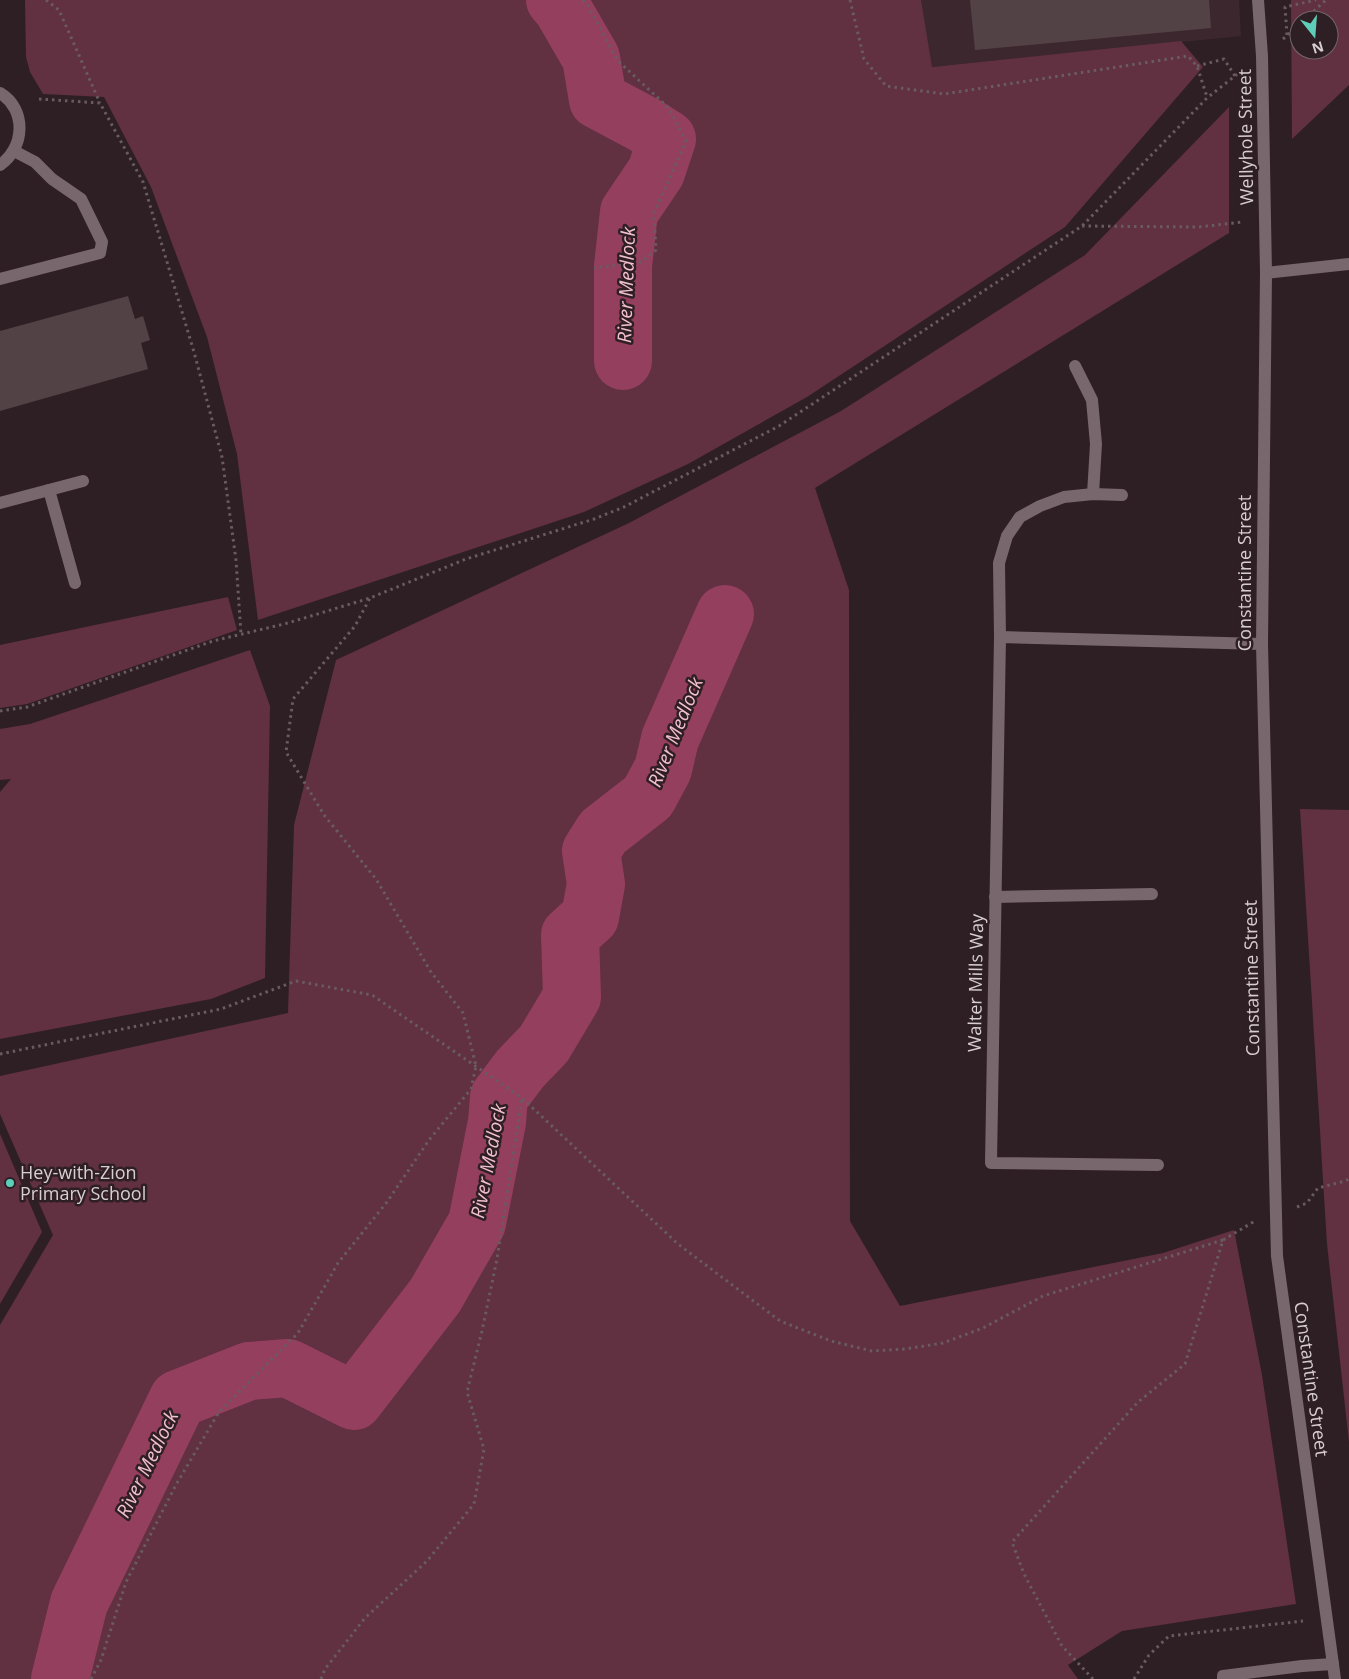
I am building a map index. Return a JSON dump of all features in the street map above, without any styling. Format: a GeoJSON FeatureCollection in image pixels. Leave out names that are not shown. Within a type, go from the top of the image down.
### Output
{"type":"FeatureCollection","features":[{"type":"Feature","properties":{"kind":"street","name":"Wellyhole Street"},"geometry":{"type":"LineString","coordinates":[[1258,0],[1262,56],[1266,272]]}},
{"type":"Feature","properties":{"kind":"street"},"geometry":{"type":"LineString","coordinates":[[0,93],[12,103],[18,114],[20,127],[19,139],[14,151],[0,165]]}},
{"type":"Feature","properties":{"kind":"street"},"geometry":{"type":"LineString","coordinates":[[0,280],[100,252],[102,242],[82,199],[52,179],[35,162],[14,151]]}},
{"type":"Feature","properties":{"kind":"street"},"geometry":{"type":"LineString","coordinates":[[1266,272],[1349,264]]}},
{"type":"Feature","properties":{"kind":"street","name":"Constantine Street"},"geometry":{"type":"LineString","coordinates":[[1266,272],[1262,644],[1277,1256],[1335,1679]]}},
{"type":"Feature","properties":{"kind":"street"},"geometry":{"type":"LineString","coordinates":[[1075,366],[1092,400],[1096,444],[1093,494]]}},
{"type":"Feature","properties":{"kind":"street"},"geometry":{"type":"LineString","coordinates":[[0,503],[84,481]]}},
{"type":"Feature","properties":{"kind":"street"},"geometry":{"type":"LineString","coordinates":[[49,490],[76,583]]}},
{"type":"Feature","properties":{"kind":"street","name":"Walter Mills Way"},"geometry":{"type":"LineString","coordinates":[[1122,495],[1093,494],[1064,497],[1040,506],[1020,517],[1007,536],[999,563],[1000,636],[991,1162],[1158,1164]]}},
{"type":"Feature","properties":{"kind":"street"},"geometry":{"type":"LineString","coordinates":[[1000,636],[1262,644]]}},
{"type":"Feature","properties":{"kind":"street"},"geometry":{"type":"LineString","coordinates":[[995,897],[1152,894]]}},
{"type":"Feature","properties":{"kind":"street"},"geometry":{"type":"LineString","coordinates":[[1223,1679],[1223,1676],[1333,1664]]}},
{"type":"Feature","properties":{"kind":"path"},"geometry":{"type":"LineString","coordinates":[[46,0],[59,10],[100,103],[143,182],[194,352],[222,457],[236,560],[241,634]]}},
{"type":"Feature","properties":{"kind":"path"},"geometry":{"type":"LineString","coordinates":[[583,0],[618,60],[669,108],[686,141],[654,213],[656,250],[641,262],[594,268]]}},
{"type":"Feature","properties":{"kind":"path"},"geometry":{"type":"LineString","coordinates":[[850,0],[864,59],[886,86],[944,94],[1188,56],[1197,66],[1207,98]]}},
{"type":"Feature","properties":{"kind":"path"},"geometry":{"type":"LineString","coordinates":[[1289,33],[1287,35],[1285,7],[1316,0]]}},
{"type":"Feature","properties":{"kind":"path"},"geometry":{"type":"LineString","coordinates":[[1315,10],[1326,0]]}},
{"type":"Feature","properties":{"kind":"path"},"geometry":{"type":"LineString","coordinates":[[0,712],[27,707],[213,641],[288,623],[370,598],[466,559],[624,508],[779,426],[1082,226],[1207,98],[1235,76],[1224,59],[1197,66]]}},
{"type":"Feature","properties":{"kind":"path"},"geometry":{"type":"LineString","coordinates":[[39,99],[100,103]]}},
{"type":"Feature","properties":{"kind":"path"},"geometry":{"type":"LineString","coordinates":[[1082,226],[1198,227],[1265,218]]}},
{"type":"Feature","properties":{"kind":"path"},"geometry":{"type":"LineString","coordinates":[[91,1679],[100,1660],[126,1582],[177,1483],[218,1412],[298,1333],[338,1263],[387,1202],[428,1140],[471,1089],[476,1066],[464,1013],[431,972],[376,879],[324,816],[286,752],[293,699],[355,626],[370,598]]}},
{"type":"Feature","properties":{"kind":"path"},"geometry":{"type":"LineString","coordinates":[[0,1054],[221,1009],[296,981],[372,995],[522,1098],[678,1244],[780,1321],[831,1341],[872,1351],[905,1349],[943,1343],[983,1328],[1043,1296],[1223,1240],[1276,1209],[1297,1208],[1307,1203],[1318,1188],[1349,1179]]}},
{"type":"Feature","properties":{"kind":"path"},"geometry":{"type":"LineString","coordinates":[[321,1679],[325,1669],[365,1618],[427,1562],[474,1504],[484,1449],[466,1392],[482,1331],[497,1259],[522,1098]]}},
{"type":"Feature","properties":{"kind":"path"},"geometry":{"type":"LineString","coordinates":[[1093,1679],[1062,1646],[1024,1574],[1012,1542],[1138,1402],[1185,1364],[1223,1240]]}},
{"type":"Feature","properties":{"kind":"path"},"geometry":{"type":"LineString","coordinates":[[1134,1679],[1149,1655],[1169,1636],[1326,1619]]}},
{"type":"Feature","properties":{"kind":"shaded area"},"geometry":{"type":"Polygon","coordinates":[[[25,0],[921,0],[932,67],[1181,41],[1203,67],[1065,227],[807,397],[688,464],[584,512],[258,620],[237,454],[207,337],[151,187],[104,97],[43,94],[30,72],[26,57],[25,0]]]}},
{"type":"Feature","properties":{"kind":"shaded area"},"geometry":{"type":"Polygon","coordinates":[[[921,0],[1239,0],[1241,36],[931,67],[921,0]]]}},
{"type":"Feature","properties":{"kind":"shaded area"},"geometry":{"type":"Polygon","coordinates":[[[1291,0],[1349,0],[1349,85],[1292,139],[1291,60],[1339,60],[1339,10],[1291,10],[1291,0]]]}},
{"type":"Feature","properties":{"kind":"shaded area"},"geometry":{"type":"Polygon","coordinates":[[[1229,107],[1229,233],[815,488],[849,590],[850,1221],[900,1306],[1163,1253],[1234,1230],[1262,1375],[1296,1604],[1122,1631],[1068,1665],[1078,1679],[0,1679],[0,1325],[53,1235],[0,1114],[0,1076],[288,1013],[294,825],[336,660],[629,523],[841,411],[1085,255],[1229,107]]]}},
{"type":"Feature","properties":{"kind":"shaded area"},"geometry":{"type":"Polygon","coordinates":[[[228,597],[237,630],[27,704],[0,708],[0,645],[228,597]]]}},
{"type":"Feature","properties":{"kind":"shaded area"},"geometry":{"type":"Polygon","coordinates":[[[250,650],[270,706],[265,978],[211,999],[0,1039],[0,792],[11,779],[0,780],[0,729],[30,724],[250,650]]]}},
{"type":"Feature","properties":{"kind":"shaded area"},"geometry":{"type":"Polygon","coordinates":[[[1300,809],[1349,810],[1349,1442],[1327,1244],[1300,809]]]}},
{"type":"Feature","properties":{"kind":"shaded area","name":"Hey-with-Zion Primary School"},"geometry":{"type":"Polygon","coordinates":[[[0,1134],[42,1232],[0,1304],[0,1134]]]}},
{"type":"Feature","properties":{"kind":"building"},"geometry":{"type":"Polygon","coordinates":[[[970,0],[1209,0],[1211,28],[975,50],[970,0]]]}},
{"type":"Feature","properties":{"kind":"building"},"geometry":{"type":"Polygon","coordinates":[[[128,296],[135,319],[143,316],[150,340],[141,343],[148,369],[0,411],[0,331],[128,296]]]}},
{"type":"Feature","properties":{"kind":"waterway","name":"River Medlock"},"geometry":{"type":"LineString","coordinates":[[555,0],[562,8],[591,58],[598,100],[667,139],[656,172],[629,212],[623,266],[623,361]]}},
{"type":"Feature","properties":{"kind":"waterway","name":"River Medlock"},"geometry":{"type":"LineString","coordinates":[[60,1679],[79,1603],[178,1399],[249,1371],[288,1368],[354,1401],[435,1296],[477,1223],[497,1122],[499,1097],[520,1069],[544,1044],[572,997],[570,935],[590,917],[596,884],[591,851],[603,832],[648,797],[663,769],[670,739],[725,614]]}},
{"type":"Feature","properties":{"kind":"place","name":"Hey-with-Zion Primary School"},"geometry":{"type":"Point","coordinates":[10,1183]}}]}
